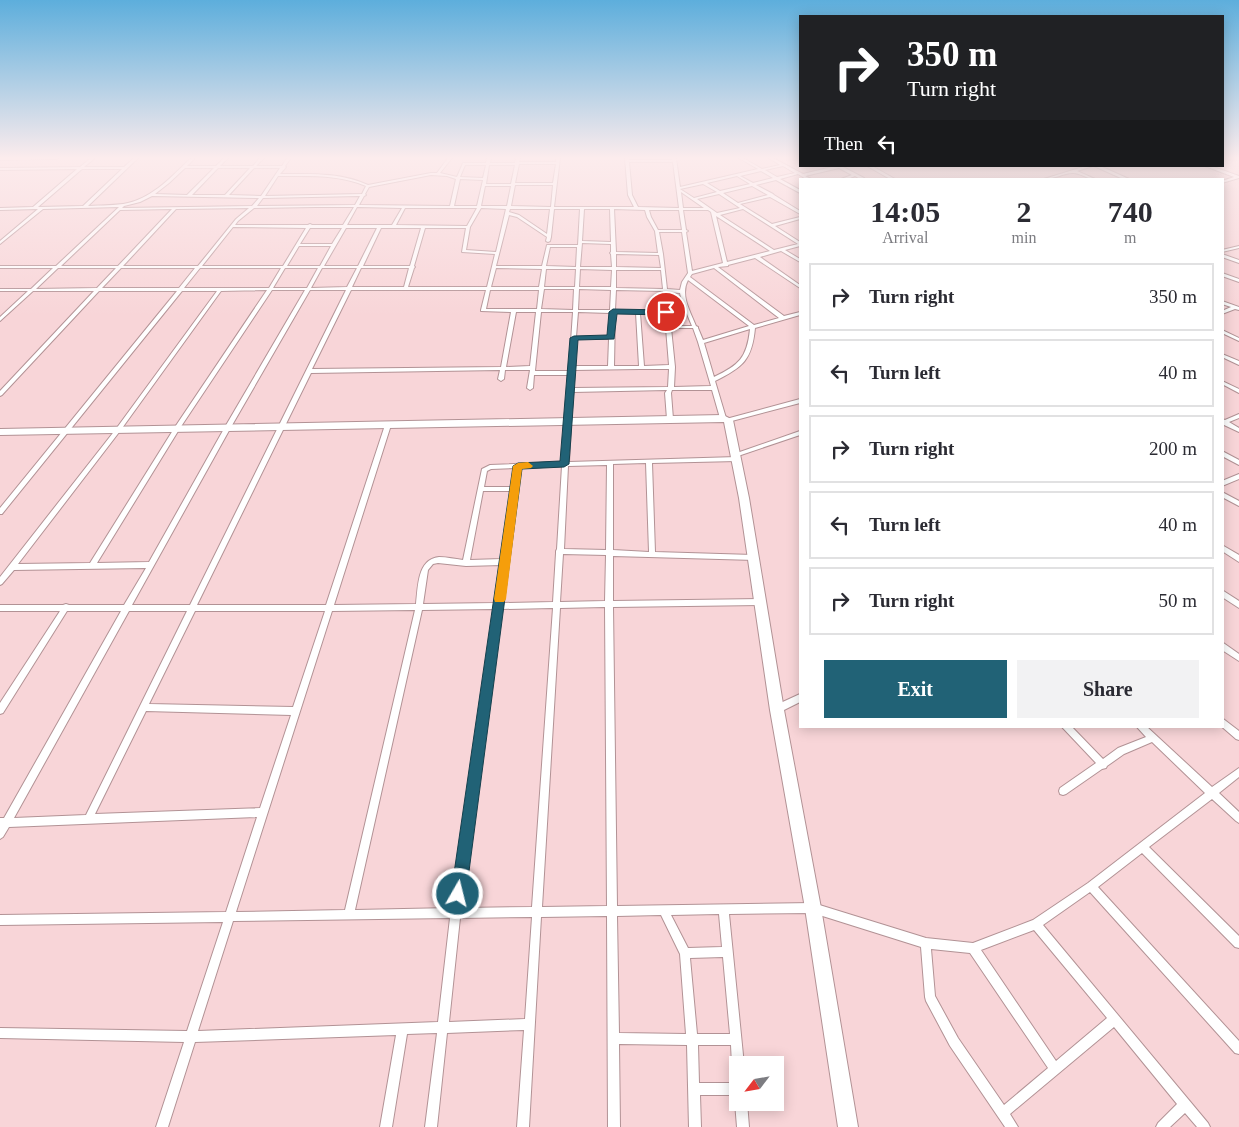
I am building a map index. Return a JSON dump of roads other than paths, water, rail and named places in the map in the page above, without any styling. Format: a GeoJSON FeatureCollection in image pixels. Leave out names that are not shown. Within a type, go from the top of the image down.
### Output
{"type":"FeatureCollection","features":[{"type":"Feature","properties":{"kind":"main road"},"geometry":{"type":"LineString","coordinates":[[0,432],[726,419],[736,457],[761,602],[777,710],[813,908],[848,1127]]}},
{"type":"Feature","properties":{"kind":"street"},"geometry":{"type":"LineString","coordinates":[[0,243],[39,211]]}},
{"type":"Feature","properties":{"kind":"street"},"geometry":{"type":"LineString","coordinates":[[0,320],[118,211]]}},
{"type":"Feature","properties":{"kind":"street"},"geometry":{"type":"LineString","coordinates":[[0,394],[173,211]]}},
{"type":"Feature","properties":{"kind":"street"},"geometry":{"type":"LineString","coordinates":[[0,512],[233,226],[249,211]]}},
{"type":"Feature","properties":{"kind":"street"},"geometry":{"type":"LineString","coordinates":[[0,834],[3,823],[332,245],[354,211]]}},
{"type":"Feature","properties":{"kind":"street"},"geometry":{"type":"LineString","coordinates":[[394,226],[402,211]]}},
{"type":"Feature","properties":{"kind":"street"},"geometry":{"type":"LineString","coordinates":[[477,211],[468,227],[464,251],[497,253]]}},
{"type":"Feature","properties":{"kind":"street"},"geometry":{"type":"LineString","coordinates":[[508,211],[483,310],[666,312]]}},
{"type":"Feature","properties":{"kind":"street"},"geometry":{"type":"LineString","coordinates":[[509,211],[549,237]]}},
{"type":"Feature","properties":{"kind":"street"},"geometry":{"type":"LineString","coordinates":[[530,388],[552,211]]}},
{"type":"Feature","properties":{"kind":"street"},"geometry":{"type":"LineString","coordinates":[[523,1127],[538,911],[564,464],[578,288],[577,268],[582,211]]}},
{"type":"Feature","properties":{"kind":"street"},"geometry":{"type":"LineString","coordinates":[[611,368],[614,288],[612,211]]}},
{"type":"Feature","properties":{"kind":"street"},"geometry":{"type":"LineString","coordinates":[[647,211],[657,231],[663,269],[663,290],[672,367],[668,393],[670,419]]}},
{"type":"Feature","properties":{"kind":"street"},"geometry":{"type":"LineString","coordinates":[[683,211],[689,275],[682,292],[684,302],[702,342],[712,380],[726,419],[799,400]]}},
{"type":"Feature","properties":{"kind":"street"},"geometry":{"type":"LineString","coordinates":[[711,211],[726,264]]}},
{"type":"Feature","properties":{"kind":"street"},"geometry":{"type":"LineString","coordinates":[[712,211],[774,252]]}},
{"type":"Feature","properties":{"kind":"street"},"geometry":{"type":"LineString","coordinates":[[718,214],[733,211]]}},
{"type":"Feature","properties":{"kind":"street"},"geometry":{"type":"LineString","coordinates":[[748,211],[799,244]]}},
{"type":"Feature","properties":{"kind":"street"},"geometry":{"type":"LineString","coordinates":[[771,226],[799,218]]}},
{"type":"Feature","properties":{"kind":"street"},"geometry":{"type":"LineString","coordinates":[[92,566],[177,428],[271,288],[310,225]]}},
{"type":"Feature","properties":{"kind":"street"},"geometry":{"type":"LineString","coordinates":[[233,226],[468,227]]}},
{"type":"Feature","properties":{"kind":"street"},"geometry":{"type":"LineString","coordinates":[[88,820],[380,226]]}},
{"type":"Feature","properties":{"kind":"street"},"geometry":{"type":"LineString","coordinates":[[406,288],[423,227]]}},
{"type":"Feature","properties":{"kind":"street"},"geometry":{"type":"LineString","coordinates":[[657,231],[686,231]]}},
{"type":"Feature","properties":{"kind":"street"},"geometry":{"type":"LineString","coordinates":[[548,246],[612,243]]}},
{"type":"Feature","properties":{"kind":"street"},"geometry":{"type":"LineString","coordinates":[[298,245],[332,245]]}},
{"type":"Feature","properties":{"kind":"street"},"geometry":{"type":"LineString","coordinates":[[689,275],[799,245]]}},
{"type":"Feature","properties":{"kind":"street"},"geometry":{"type":"LineString","coordinates":[[1224,252],[1239,247]]}},
{"type":"Feature","properties":{"kind":"street"},"geometry":{"type":"LineString","coordinates":[[782,250],[799,260]]}},
{"type":"Feature","properties":{"kind":"street"},"geometry":{"type":"LineString","coordinates":[[612,253],[660,254]]}},
{"type":"Feature","properties":{"kind":"street"},"geometry":{"type":"LineString","coordinates":[[1224,254],[1239,262]]}},
{"type":"Feature","properties":{"kind":"street"},"geometry":{"type":"LineString","coordinates":[[756,256],[799,286]]}},
{"type":"Feature","properties":{"kind":"street"},"geometry":{"type":"LineString","coordinates":[[0,268],[120,266],[413,268]]}},
{"type":"Feature","properties":{"kind":"street"},"geometry":{"type":"LineString","coordinates":[[493,267],[663,269]]}},
{"type":"Feature","properties":{"kind":"street"},"geometry":{"type":"LineString","coordinates":[[715,267],[783,318]]}},
{"type":"Feature","properties":{"kind":"street"},"geometry":{"type":"LineString","coordinates":[[689,275],[753,327]]}},
{"type":"Feature","properties":{"kind":"street"},"geometry":{"type":"LineString","coordinates":[[1224,275],[1239,281]]}},
{"type":"Feature","properties":{"kind":"street"},"geometry":{"type":"LineString","coordinates":[[1224,278],[1228,277]]}},
{"type":"Feature","properties":{"kind":"street"},"geometry":{"type":"LineString","coordinates":[[0,290],[614,288],[682,292]]}},
{"type":"Feature","properties":{"kind":"street"},"geometry":{"type":"LineString","coordinates":[[0,582],[118,430],[220,289]]}},
{"type":"Feature","properties":{"kind":"street"},"geometry":{"type":"LineString","coordinates":[[1224,303],[1237,308]]}},
{"type":"Feature","properties":{"kind":"street"},"geometry":{"type":"LineString","coordinates":[[1224,312],[1237,308]]}},
{"type":"Feature","properties":{"kind":"street"},"geometry":{"type":"LineString","coordinates":[[501,379],[514,311]]}},
{"type":"Feature","properties":{"kind":"street"},"geometry":{"type":"LineString","coordinates":[[638,312],[642,368]]}},
{"type":"Feature","properties":{"kind":"street"},"geometry":{"type":"LineString","coordinates":[[702,342],[799,313]]}},
{"type":"Feature","properties":{"kind":"street"},"geometry":{"type":"LineString","coordinates":[[667,328],[696,327]]}},
{"type":"Feature","properties":{"kind":"street"},"geometry":{"type":"LineString","coordinates":[[712,380],[733,370],[744,361],[752,342],[753,327]]}},
{"type":"Feature","properties":{"kind":"street"},"geometry":{"type":"LineString","coordinates":[[1224,333],[1239,340]]}},
{"type":"Feature","properties":{"kind":"street"},"geometry":{"type":"LineString","coordinates":[[574,338],[611,338]]}},
{"type":"Feature","properties":{"kind":"street"},"geometry":{"type":"LineString","coordinates":[[1224,356],[1239,363]]}},
{"type":"Feature","properties":{"kind":"street"},"geometry":{"type":"LineString","coordinates":[[309,372],[503,368],[532,371],[672,367]]}},
{"type":"Feature","properties":{"kind":"street"},"geometry":{"type":"LineString","coordinates":[[1224,383],[1239,391]]}},
{"type":"Feature","properties":{"kind":"street"},"geometry":{"type":"LineString","coordinates":[[570,390],[715,388]]}},
{"type":"Feature","properties":{"kind":"street"},"geometry":{"type":"LineString","coordinates":[[1224,422],[1239,416]]}},
{"type":"Feature","properties":{"kind":"street"},"geometry":{"type":"LineString","coordinates":[[1224,422],[1239,430]]}},
{"type":"Feature","properties":{"kind":"street"},"geometry":{"type":"LineString","coordinates":[[162,1127],[388,425]]}},
{"type":"Feature","properties":{"kind":"street"},"geometry":{"type":"LineString","coordinates":[[466,563],[484,470],[486,469],[736,457],[799,433]]}},
{"type":"Feature","properties":{"kind":"street"},"geometry":{"type":"LineString","coordinates":[[1224,454],[1239,463]]}},
{"type":"Feature","properties":{"kind":"street"},"geometry":{"type":"LineString","coordinates":[[649,461],[652,554]]}},
{"type":"Feature","properties":{"kind":"street"},"geometry":{"type":"LineString","coordinates":[[610,462],[614,1127]]}},
{"type":"Feature","properties":{"kind":"street"},"geometry":{"type":"LineString","coordinates":[[431,1127],[456,913],[518,466]]}},
{"type":"Feature","properties":{"kind":"street"},"geometry":{"type":"LineString","coordinates":[[1224,483],[1239,476]]}},
{"type":"Feature","properties":{"kind":"street"},"geometry":{"type":"LineString","coordinates":[[480,489],[515,490]]}},
{"type":"Feature","properties":{"kind":"street"},"geometry":{"type":"LineString","coordinates":[[1224,495],[1239,504]]}},
{"type":"Feature","properties":{"kind":"street"},"geometry":{"type":"LineString","coordinates":[[1224,548],[1239,558]]}},
{"type":"Feature","properties":{"kind":"street"},"geometry":{"type":"LineString","coordinates":[[559,551],[753,558]]}},
{"type":"Feature","properties":{"kind":"street"},"geometry":{"type":"LineString","coordinates":[[349,915],[419,606],[425,569],[428,565],[438,560],[466,563],[504,562]]}},
{"type":"Feature","properties":{"kind":"street"},"geometry":{"type":"LineString","coordinates":[[12,567],[151,565]]}},
{"type":"Feature","properties":{"kind":"street"},"geometry":{"type":"LineString","coordinates":[[1224,594],[1239,605]]}},
{"type":"Feature","properties":{"kind":"street"},"geometry":{"type":"LineString","coordinates":[[0,608],[329,608],[761,602]]}},
{"type":"Feature","properties":{"kind":"street"},"geometry":{"type":"LineString","coordinates":[[0,710],[66,607]]}},
{"type":"Feature","properties":{"kind":"street"},"geometry":{"type":"LineString","coordinates":[[1224,647],[1239,658]]}},
{"type":"Feature","properties":{"kind":"street"},"geometry":{"type":"LineString","coordinates":[[777,710],[799,699]]}},
{"type":"Feature","properties":{"kind":"street"},"geometry":{"type":"LineString","coordinates":[[144,708],[296,711]]}},
{"type":"Feature","properties":{"kind":"street"},"geometry":{"type":"LineString","coordinates":[[1224,724],[1239,736]]}},
{"type":"Feature","properties":{"kind":"street"},"geometry":{"type":"LineString","coordinates":[[1067,728],[1103,765]]}},
{"type":"Feature","properties":{"kind":"street"},"geometry":{"type":"LineString","coordinates":[[1142,728],[1239,818]]}},
{"type":"Feature","properties":{"kind":"street"},"geometry":{"type":"LineString","coordinates":[[1063,791],[1121,751],[1152,738]]}},
{"type":"Feature","properties":{"kind":"street"},"geometry":{"type":"LineString","coordinates":[[0,920],[813,908],[926,943],[973,948],[1036,924],[1091,886],[1239,772]]}},
{"type":"Feature","properties":{"kind":"street"},"geometry":{"type":"LineString","coordinates":[[3,823],[263,812]]}},
{"type":"Feature","properties":{"kind":"street"},"geometry":{"type":"LineString","coordinates":[[1142,846],[1239,943]]}},
{"type":"Feature","properties":{"kind":"street"},"geometry":{"type":"LineString","coordinates":[[1091,886],[1239,1049]]}},
{"type":"Feature","properties":{"kind":"street"},"geometry":{"type":"LineString","coordinates":[[724,910],[737,1056]]}},
{"type":"Feature","properties":{"kind":"street"},"geometry":{"type":"LineString","coordinates":[[664,911],[685,953],[692,1039],[695,1127]]}},
{"type":"Feature","properties":{"kind":"street"},"geometry":{"type":"LineString","coordinates":[[1036,924],[1204,1127]]}},
{"type":"Feature","properties":{"kind":"street"},"geometry":{"type":"LineString","coordinates":[[926,943],[930,996],[954,1042],[1012,1127]]}},
{"type":"Feature","properties":{"kind":"street"},"geometry":{"type":"LineString","coordinates":[[973,948],[1055,1069]]}},
{"type":"Feature","properties":{"kind":"street"},"geometry":{"type":"LineString","coordinates":[[685,953],[728,952]]}},
{"type":"Feature","properties":{"kind":"street"},"geometry":{"type":"LineString","coordinates":[[1003,1113],[1115,1019]]}},
{"type":"Feature","properties":{"kind":"street"},"geometry":{"type":"LineString","coordinates":[[0,1033],[191,1036],[530,1024]]}},
{"type":"Feature","properties":{"kind":"street"},"geometry":{"type":"LineString","coordinates":[[386,1127],[402,1030]]}},
{"type":"Feature","properties":{"kind":"street"},"geometry":{"type":"LineString","coordinates":[[614,1038],[735,1040]]}},
{"type":"Feature","properties":{"kind":"street"},"geometry":{"type":"LineString","coordinates":[[694,1089],[729,1089]]}},
{"type":"Feature","properties":{"kind":"street"},"geometry":{"type":"LineString","coordinates":[[1162,1127],[1185,1104]]}},
{"type":"Feature","properties":{"kind":"street"},"geometry":{"type":"LineString","coordinates":[[742,1111],[743,1127]]}}]}
